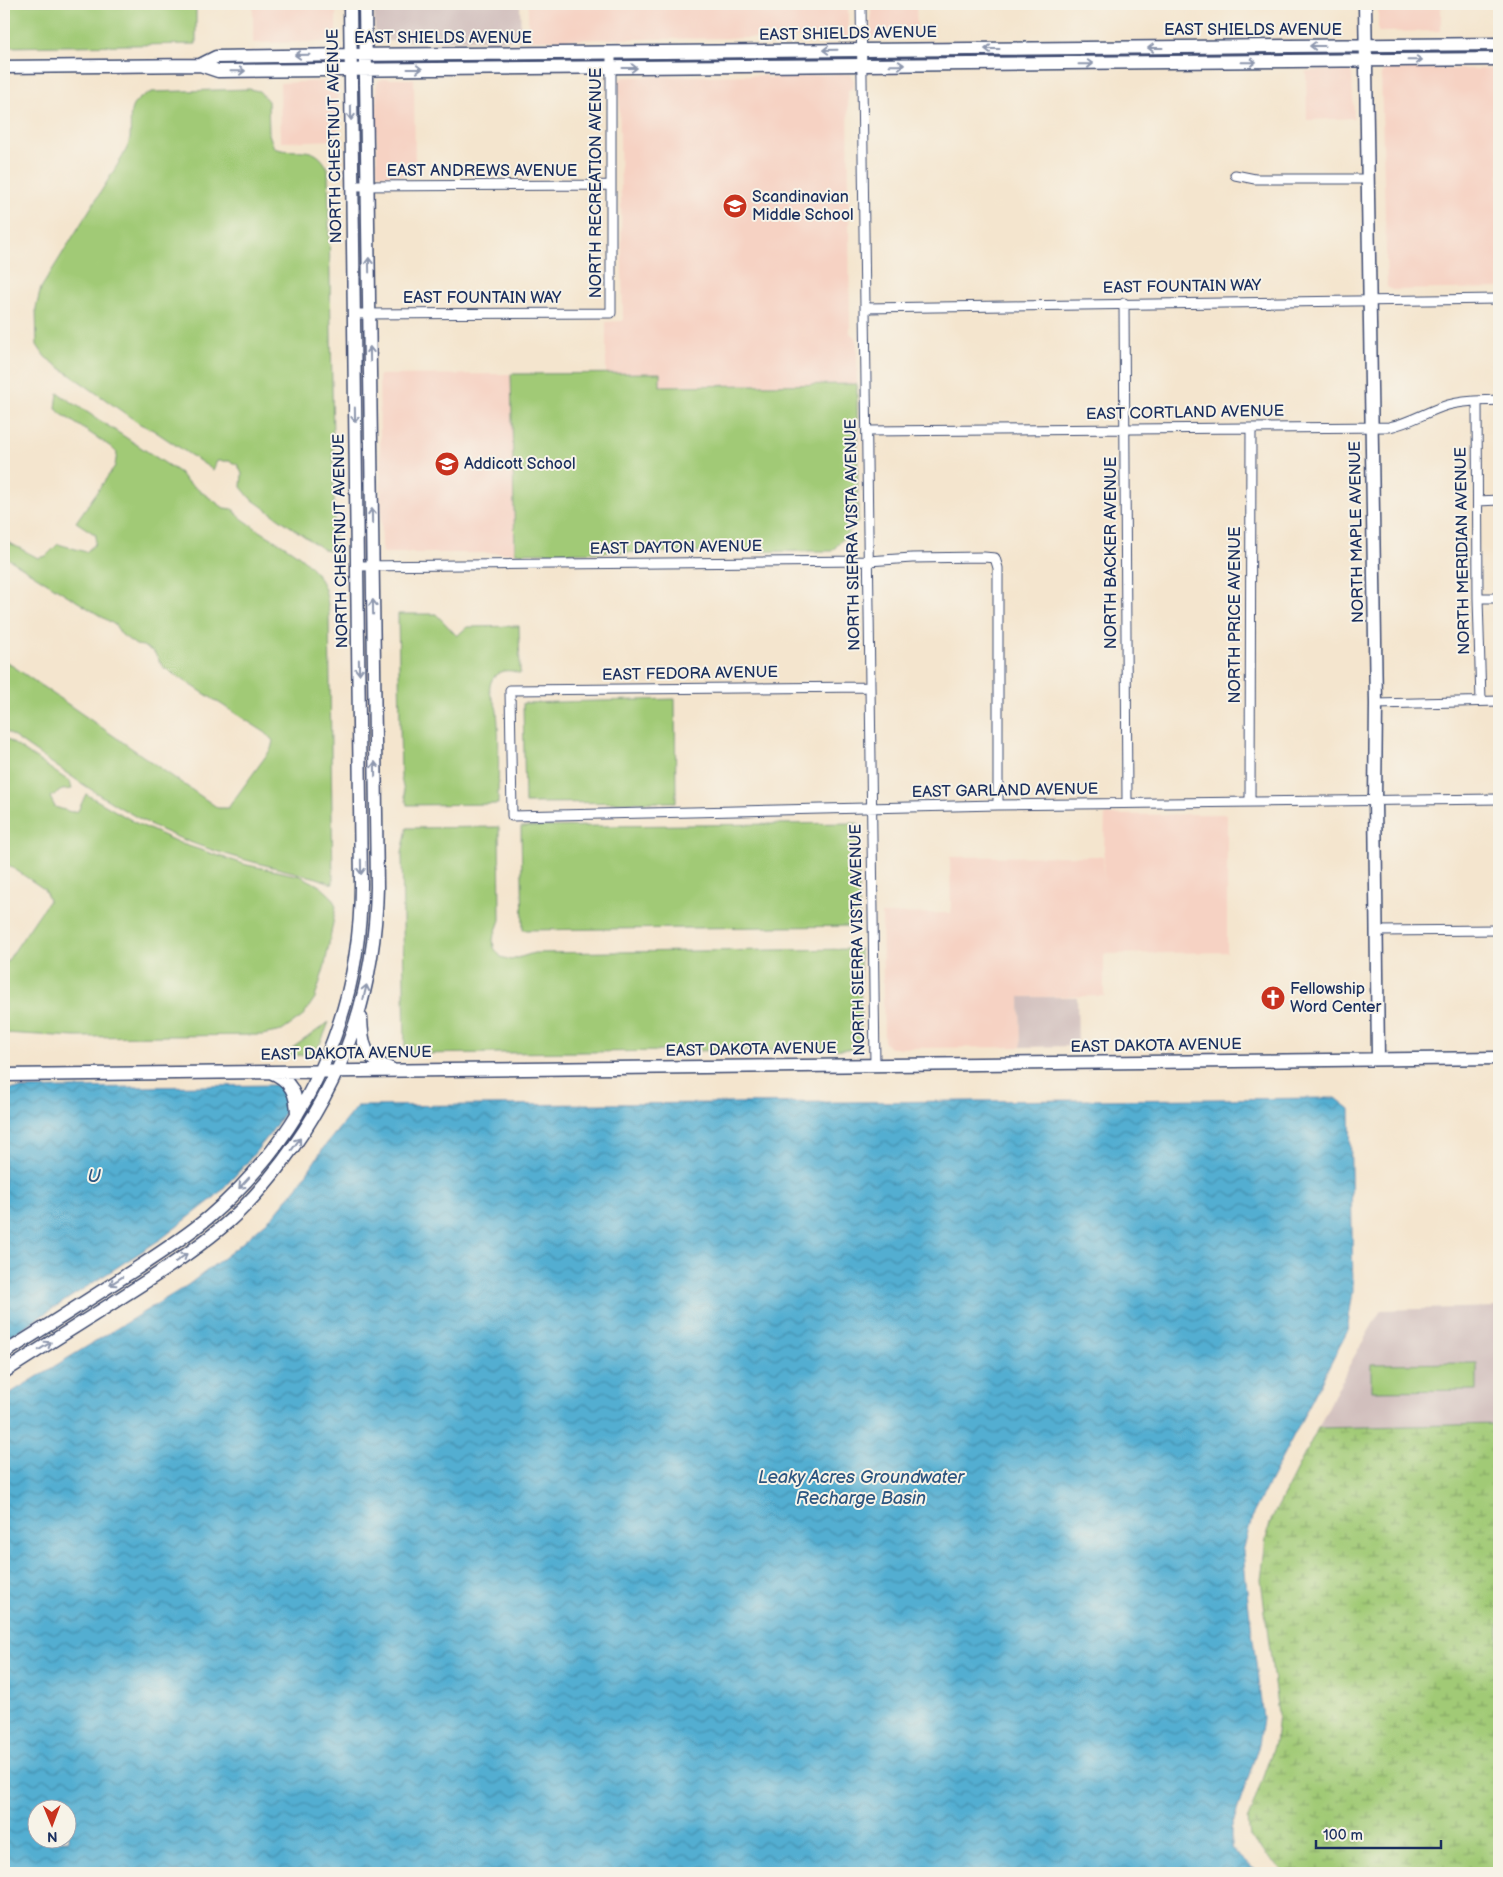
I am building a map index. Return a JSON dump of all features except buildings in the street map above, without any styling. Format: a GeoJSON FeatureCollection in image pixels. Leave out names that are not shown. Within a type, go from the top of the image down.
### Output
{"type":"FeatureCollection","features":[{"type":"Feature","properties":{"kind":"main road","name":"NORTH CHESTNUT AVENUE"},"geometry":{"type":"LineString","coordinates":[[4,1354],[178,1241],[209,1217],[248,1179],[275,1148],[297,1116],[321,1071],[342,1018],[357,951],[361,901],[350,4]]}},
{"type":"Feature","properties":{"kind":"main road","name":"NORTH CHESTNUT AVENUE"},"geometry":{"type":"LineString","coordinates":[[4,1372],[180,1259],[223,1227],[264,1185],[294,1147],[316,1113],[338,1071],[360,1010],[371,962],[377,887],[365,4]]}},
{"type":"Feature","properties":{"kind":"main road","name":"NORTH MAPLE AVENUE"},"geometry":{"type":"LineString","coordinates":[[1365,4],[1376,704],[1375,800],[1378,1059]]}},
{"type":"Feature","properties":{"kind":"main road","name":"EAST SHIELDS AVENUE"},"geometry":{"type":"LineString","coordinates":[[200,65],[216,57],[1499,44]]}},
{"type":"Feature","properties":{"kind":"main road"},"geometry":{"type":"LineString","coordinates":[[1037,64],[1042,57],[1047,55],[1100,52],[1103,48]]}},
{"type":"Feature","properties":{"kind":"main road","name":"EAST SHIELDS AVENUE"},"geometry":{"type":"LineString","coordinates":[[4,68],[200,65],[218,71],[1499,59]]}},
{"type":"Feature","properties":{"kind":"main road"},"geometry":{"type":"LineString","coordinates":[[361,818],[376,818]]}},
{"type":"Feature","properties":{"kind":"main road"},"geometry":{"type":"LineString","coordinates":[[360,1010],[362,1040],[368,1052],[372,1058],[396,1070]]}},
{"type":"Feature","properties":{"kind":"main road","name":"EAST DAKOTA AVENUE"},"geometry":{"type":"LineString","coordinates":[[4,1075],[1499,1058]]}},
{"type":"Feature","properties":{"kind":"main road"},"geometry":{"type":"LineString","coordinates":[[268,1072],[283,1078],[294,1092],[297,1101],[297,1116]]}},
{"type":"Feature","properties":{"kind":"street","name":"NORTH SIERRA VISTA AVENUE"},"geometry":{"type":"LineString","coordinates":[[861,4],[875,1065]]}},
{"type":"Feature","properties":{"kind":"street","name":"NORTH RECREATION AVENUE"},"geometry":{"type":"LineString","coordinates":[[611,53],[611,313]]}},
{"type":"Feature","properties":{"kind":"street"},"geometry":{"type":"LineString","coordinates":[[1235,175],[1255,179],[1368,179]]}},
{"type":"Feature","properties":{"kind":"street","name":"EAST ANDREWS AVENUE"},"geometry":{"type":"LineString","coordinates":[[352,186],[611,185]]}},
{"type":"Feature","properties":{"kind":"street","name":"EAST FOUNTAIN WAY"},"geometry":{"type":"LineString","coordinates":[[865,308],[1499,298]]}},
{"type":"Feature","properties":{"kind":"street","name":"NORTH BACKER AVENUE"},"geometry":{"type":"LineString","coordinates":[[1124,303],[1127,803]]}},
{"type":"Feature","properties":{"kind":"street","name":"EAST FOUNTAIN WAY"},"geometry":{"type":"LineString","coordinates":[[354,314],[611,313]]}},
{"type":"Feature","properties":{"kind":"street","name":"EAST CORTLAND AVENUE"},"geometry":{"type":"LineString","coordinates":[[867,432],[1389,427],[1447,405],[1499,400]]}},
{"type":"Feature","properties":{"kind":"street","name":"NORTH MERIDIAN AVENUE"},"geometry":{"type":"LineString","coordinates":[[1476,401],[1481,701]]}},
{"type":"Feature","properties":{"kind":"street","name":"NORTH PRICE AVENUE"},"geometry":{"type":"LineString","coordinates":[[1250,802],[1251,428]]}},
{"type":"Feature","properties":{"kind":"street"},"geometry":{"type":"LineString","coordinates":[[1478,501],[1499,500]]}},
{"type":"Feature","properties":{"kind":"street","name":"EAST DAYTON AVENUE"},"geometry":{"type":"LineString","coordinates":[[357,566],[995,558],[998,568],[998,805]]}},
{"type":"Feature","properties":{"kind":"street"},"geometry":{"type":"LineString","coordinates":[[1478,598],[1499,598]]}},
{"type":"Feature","properties":{"kind":"street","name":"EAST FEDORA AVENUE"},"geometry":{"type":"LineString","coordinates":[[512,816],[510,690],[870,687]]}},
{"type":"Feature","properties":{"kind":"street"},"geometry":{"type":"LineString","coordinates":[[1376,704],[1499,701]]}},
{"type":"Feature","properties":{"kind":"street","name":"EAST GARLAND AVENUE"},"geometry":{"type":"LineString","coordinates":[[512,816],[998,805],[1499,799]]}},
{"type":"Feature","properties":{"kind":"street"},"geometry":{"type":"LineString","coordinates":[[1377,931],[1499,930]]}},
{"type":"Feature","properties":{"kind":"shaded area"},"geometry":{"type":"Polygon","coordinates":[[[253,4],[336,4],[336,38],[329,42],[253,43],[253,4]]]}},
{"type":"Feature","properties":{"kind":"shaded area"},"geometry":{"type":"Polygon","coordinates":[[[374,4],[520,4],[521,40],[375,41],[374,4]]]}},
{"type":"Feature","properties":{"kind":"shaded area"},"geometry":{"type":"Polygon","coordinates":[[[528,4],[848,4],[848,37],[528,40],[528,4]]]}},
{"type":"Feature","properties":{"kind":"shaded area"},"geometry":{"type":"Polygon","coordinates":[[[871,4],[916,4],[917,36],[871,37],[871,4]]]}},
{"type":"Feature","properties":{"kind":"shaded area"},"geometry":{"type":"Polygon","coordinates":[[[1378,4],[1441,4],[1441,31],[1378,32],[1378,4]]]}},
{"type":"Feature","properties":{"kind":"shaded area"},"geometry":{"type":"Polygon","coordinates":[[[1385,69],[1499,69],[1499,288],[1392,290],[1387,287],[1381,74],[1385,69]]]}},
{"type":"Feature","properties":{"kind":"shaded area"},"geometry":{"type":"Polygon","coordinates":[[[1348,70],[1352,74],[1354,118],[1307,120],[1306,71],[1348,70]]]}},
{"type":"Feature","properties":{"kind":"shaded area","name":"Scandinavian Middle School"},"geometry":{"type":"Polygon","coordinates":[[[849,74],[854,80],[854,87],[848,91],[850,333],[857,339],[857,384],[660,386],[660,373],[606,373],[606,322],[623,321],[619,80],[624,77],[765,75],[768,78],[849,74]]]}},
{"type":"Feature","properties":{"kind":"shaded area"},"geometry":{"type":"Polygon","coordinates":[[[383,79],[414,79],[415,175],[381,175],[377,172],[376,86],[378,81],[383,79]]]}},
{"type":"Feature","properties":{"kind":"shaded area"},"geometry":{"type":"Polygon","coordinates":[[[333,81],[338,86],[337,140],[281,142],[280,83],[333,81]]]}},
{"type":"Feature","properties":{"kind":"shaded area","name":"Addicott School"},"geometry":{"type":"Polygon","coordinates":[[[511,374],[515,553],[382,553],[379,375],[511,374]]]}},
{"type":"Feature","properties":{"kind":"shaded area"},"geometry":{"type":"Polygon","coordinates":[[[1227,814],[1227,952],[1104,954],[1104,996],[1020,997],[1021,1047],[890,1048],[884,1042],[882,914],[951,913],[950,857],[1103,856],[1103,886],[1105,815],[1227,814]]]}},
{"type":"Feature","properties":{"kind":"shaded area"},"geometry":{"type":"Polygon","coordinates":[[[1020,997],[1077,997],[1078,1046],[1021,1047],[1020,997]]]}},
{"type":"Feature","properties":{"kind":"shaded area"},"geometry":{"type":"Polygon","coordinates":[[[1499,1307],[1499,1424],[1318,1428],[1351,1362],[1381,1310],[1499,1307]]]}},
{"type":"Feature","properties":{"kind":"green space"},"geometry":{"type":"Polygon","coordinates":[[[4,4],[196,4],[196,44],[4,47],[4,4]]]}},
{"type":"Feature","properties":{"kind":"green space"},"geometry":{"type":"Polygon","coordinates":[[[249,89],[259,91],[268,101],[269,134],[274,148],[311,152],[323,160],[328,169],[335,547],[331,552],[321,548],[250,498],[241,487],[242,474],[238,465],[229,461],[217,461],[213,470],[153,430],[140,424],[45,357],[37,345],[36,308],[41,288],[123,156],[130,140],[130,116],[133,105],[143,96],[152,92],[249,89]]]}},
{"type":"Feature","properties":{"kind":"green space"},"geometry":{"type":"Polygon","coordinates":[[[660,373],[660,386],[857,384],[858,522],[832,551],[515,553],[511,374],[660,373]]]}},
{"type":"Feature","properties":{"kind":"green space"},"geometry":{"type":"Polygon","coordinates":[[[58,393],[180,473],[186,481],[224,508],[233,509],[245,521],[303,559],[318,576],[325,590],[329,614],[333,884],[218,852],[161,830],[100,795],[4,730],[4,660],[218,808],[228,808],[271,749],[273,741],[266,733],[163,667],[154,652],[143,646],[136,645],[122,635],[115,625],[4,556],[4,540],[38,558],[46,556],[58,544],[86,552],[95,544],[96,535],[76,522],[115,466],[117,453],[60,413],[56,408],[58,393]]]}},
{"type":"Feature","properties":{"kind":"green space"},"geometry":{"type":"Polygon","coordinates":[[[398,614],[436,614],[457,636],[467,627],[519,626],[520,674],[512,671],[503,671],[493,678],[490,686],[490,694],[496,707],[498,722],[498,804],[407,805],[401,778],[398,614]]]}},
{"type":"Feature","properties":{"kind":"green space"},"geometry":{"type":"Polygon","coordinates":[[[675,699],[676,802],[525,803],[523,703],[675,699]]]}},
{"type":"Feature","properties":{"kind":"green space"},"geometry":{"type":"Polygon","coordinates":[[[4,737],[70,782],[72,789],[62,790],[50,797],[55,807],[71,812],[78,811],[86,794],[138,824],[182,844],[247,865],[301,876],[320,886],[332,897],[336,907],[325,965],[315,998],[302,1017],[282,1031],[262,1035],[76,1037],[4,1033],[4,966],[49,900],[44,889],[4,862],[4,737]]]}},
{"type":"Feature","properties":{"kind":"green space"},"geometry":{"type":"Polygon","coordinates":[[[858,823],[859,926],[523,930],[521,827],[858,823]]]}},
{"type":"Feature","properties":{"kind":"green space"},"geometry":{"type":"Polygon","coordinates":[[[499,827],[500,920],[493,939],[494,948],[501,957],[511,960],[534,953],[860,949],[861,1049],[405,1054],[402,853],[407,828],[499,827]]]}},
{"type":"Feature","properties":{"kind":"green space"},"geometry":{"type":"Polygon","coordinates":[[[329,1022],[321,1042],[314,1051],[309,1054],[281,1056],[329,1022]]]}},
{"type":"Feature","properties":{"kind":"green space"},"geometry":{"type":"Polygon","coordinates":[[[1477,1363],[1477,1390],[1371,1391],[1371,1364],[1477,1363]]]}},
{"type":"Feature","properties":{"kind":"green space"},"geometry":{"type":"Polygon","coordinates":[[[1499,1424],[1499,1873],[1286,1873],[1250,1838],[1248,1819],[1275,1743],[1278,1714],[1261,1580],[1266,1539],[1271,1520],[1318,1428],[1499,1424]]]}},
{"type":"Feature","properties":{"kind":"water","name":"U"},"geometry":{"type":"Polygon","coordinates":[[[275,1085],[285,1089],[289,1097],[288,1107],[270,1134],[245,1165],[215,1197],[161,1239],[4,1340],[4,1089],[275,1085]]]}},
{"type":"Feature","properties":{"kind":"water","name":"Leaky Acres Groundwater Recharge Basin"},"geometry":{"type":"Polygon","coordinates":[[[1336,1098],[1350,1109],[1353,1291],[1347,1332],[1253,1514],[1243,1551],[1263,1718],[1259,1745],[1231,1829],[1231,1848],[1258,1873],[4,1873],[4,1397],[188,1285],[235,1249],[273,1216],[299,1185],[324,1147],[357,1106],[1336,1098]]]}},
{"type":"Feature","properties":{"kind":"place","name":"Scandinavian Middle School"},"geometry":{"type":"Point","coordinates":[735,206]}},
{"type":"Feature","properties":{"kind":"place","name":"Addicott School"},"geometry":{"type":"Point","coordinates":[447,464]}},
{"type":"Feature","properties":{"kind":"place","name":"Fellowship Word Center"},"geometry":{"type":"Point","coordinates":[1273,998]}}]}
